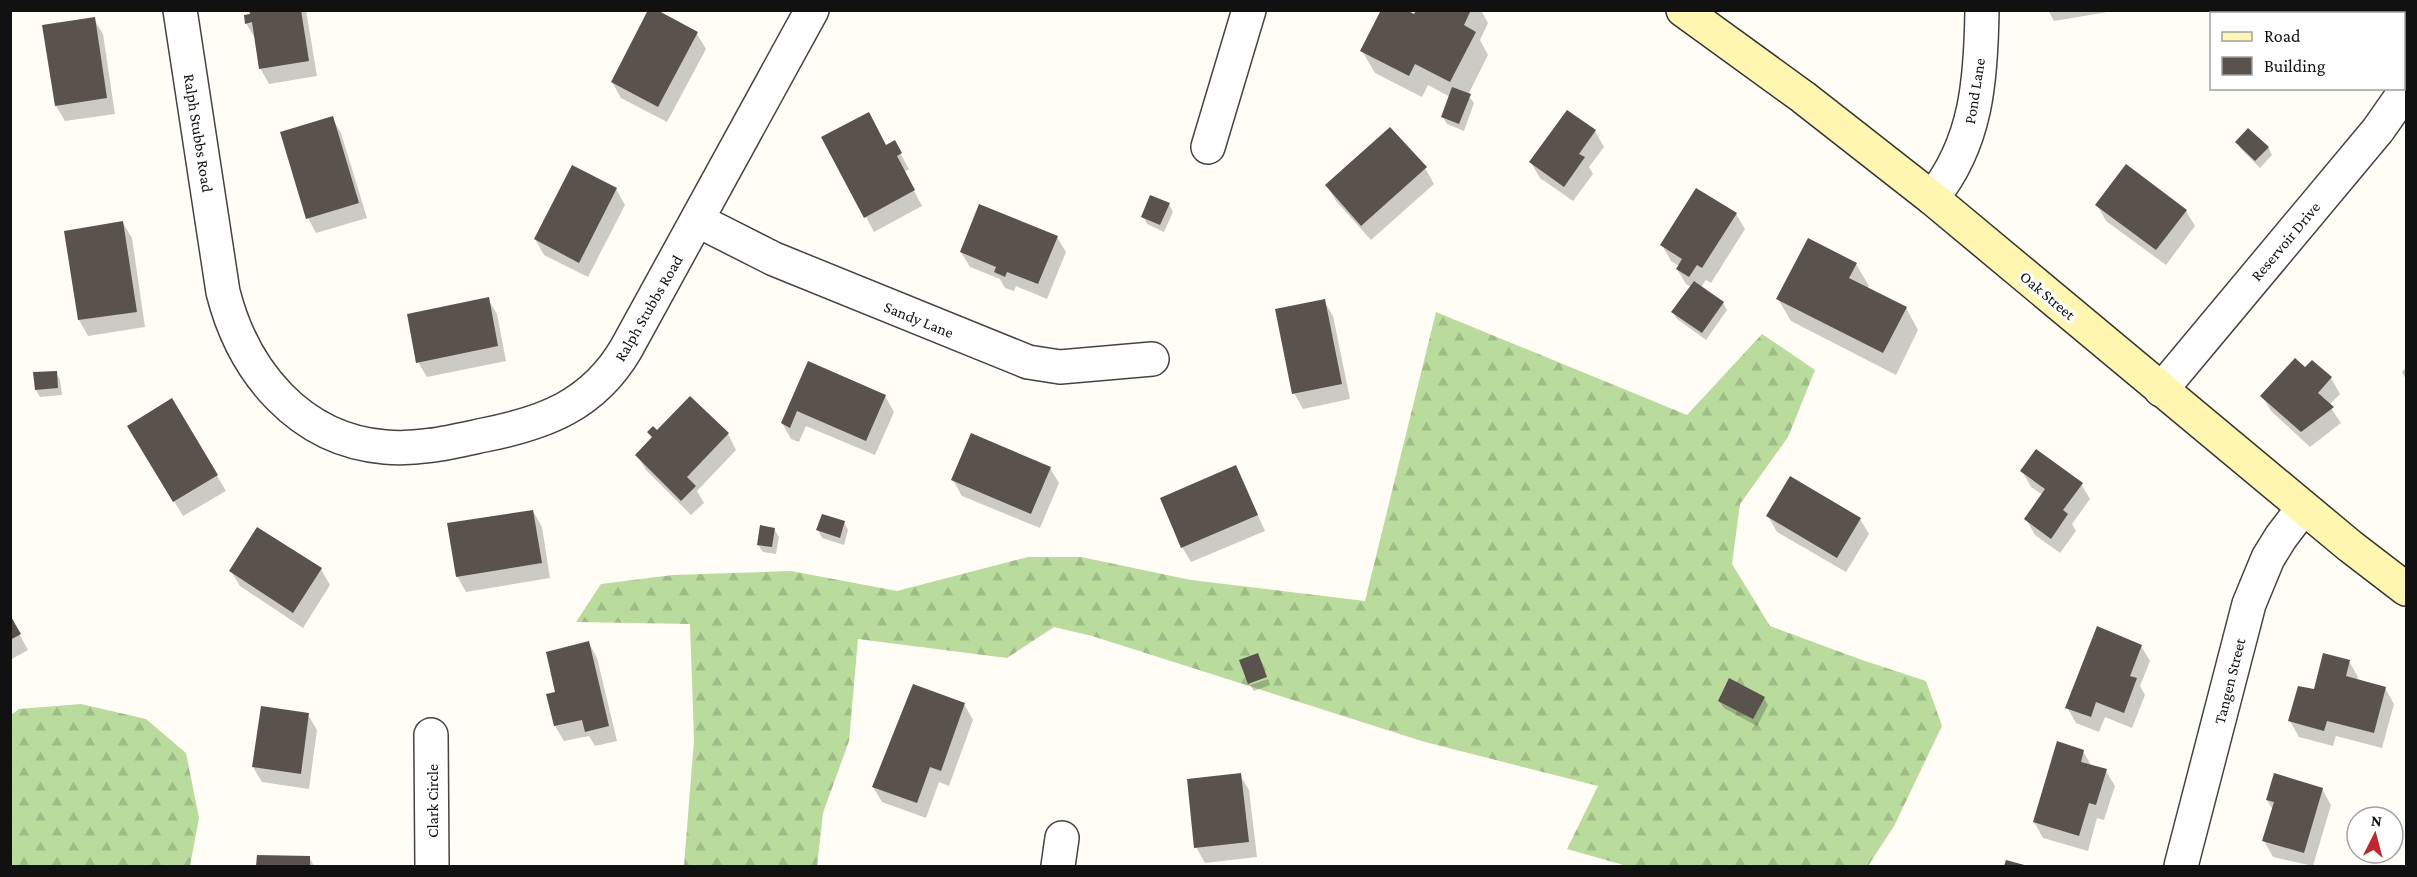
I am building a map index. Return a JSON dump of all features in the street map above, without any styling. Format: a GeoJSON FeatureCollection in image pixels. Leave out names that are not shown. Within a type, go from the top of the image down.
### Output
{"type":"FeatureCollection","features":[{"type":"Feature","properties":{"kind":"street","name":"Ralph Stubbs Road"},"geometry":{"type":"LineString","coordinates":[[180,10],[223,292],[230,318],[248,356],[268,385],[303,418],[326,432],[374,446],[425,446],[521,428],[553,416],[572,405],[606,377],[620,359],[812,10]]}},
{"type":"Feature","properties":{"kind":"street"},"geometry":{"type":"LineString","coordinates":[[1208,147],[1249,10]]}},
{"type":"Feature","properties":{"kind":"street","name":"Oak Street"},"geometry":{"type":"LineString","coordinates":[[1683,10],[1803,97],[1932,198],[2303,508],[2406,589]]}},
{"type":"Feature","properties":{"kind":"street","name":"Pond Lane"},"geometry":{"type":"LineString","coordinates":[[1932,198],[1956,164],[1972,119],[1982,10]]}},
{"type":"Feature","properties":{"kind":"street","name":"Reservoir Drive"},"geometry":{"type":"LineString","coordinates":[[2161,390],[2378,130],[2406,90]]}},
{"type":"Feature","properties":{"kind":"street","name":"Sandy Lane"},"geometry":{"type":"LineString","coordinates":[[697,220],[774,259],[1028,362],[1060,367],[1152,358]]}},
{"type":"Feature","properties":{"kind":"street","name":"Tangen Street"},"geometry":{"type":"LineString","coordinates":[[2181,867],[2249,604],[2268,558],[2303,508]]}},
{"type":"Feature","properties":{"kind":"street","name":"Clark Circle"},"geometry":{"type":"LineString","coordinates":[[431,735],[432,867]]}},
{"type":"Feature","properties":{"kind":"green space"},"geometry":{"type":"Polygon","coordinates":[[[1436,312],[1687,415],[1762,334],[1815,370],[1788,437],[1740,504],[1732,564],[1770,626],[1926,681],[1942,726],[1894,826],[1868,866],[1627,866],[1567,849],[1598,786],[1425,742],[1092,636],[1054,627],[1007,658],[858,639],[849,741],[823,813],[817,866],[684,866],[694,740],[690,624],[576,622],[601,584],[673,575],[791,571],[897,591],[1028,557],[1081,557],[1191,580],[1365,601],[1436,312]]]}},
{"type":"Feature","properties":{"kind":"green space"},"geometry":{"type":"Polygon","coordinates":[[[81,704],[146,719],[186,753],[199,818],[190,866],[11,866],[11,715],[19,709],[81,704]]]}},
{"type":"Feature","properties":{"kind":"building"},"geometry":{"type":"Polygon","coordinates":[[[249,10],[301,10],[309,61],[259,69],[252,22],[245,24],[244,15],[250,14],[249,10]]]}},
{"type":"Feature","properties":{"kind":"building"},"geometry":{"type":"Polygon","coordinates":[[[648,10],[657,10],[698,32],[658,107],[611,82],[648,10]]]}},
{"type":"Feature","properties":{"kind":"building"},"geometry":{"type":"Polygon","coordinates":[[[1381,10],[1407,10],[1414,14],[1416,10],[1471,10],[1464,25],[1476,32],[1450,82],[1415,64],[1409,76],[1360,51],[1381,10]]]}},
{"type":"Feature","properties":{"kind":"building"},"geometry":{"type":"Polygon","coordinates":[[[2239,10],[2264,12],[2238,12],[2239,10]]]}},
{"type":"Feature","properties":{"kind":"building"},"geometry":{"type":"Polygon","coordinates":[[[2265,10],[2328,10],[2327,12],[2264,12],[2265,10]]]}},
{"type":"Feature","properties":{"kind":"building"},"geometry":{"type":"Polygon","coordinates":[[[95,17],[107,98],[55,106],[42,25],[95,17]]]}},
{"type":"Feature","properties":{"kind":"building"},"geometry":{"type":"Polygon","coordinates":[[[1452,87],[1471,94],[1459,124],[1441,117],[1452,87]]]}},
{"type":"Feature","properties":{"kind":"building"},"geometry":{"type":"Polygon","coordinates":[[[1567,110],[1596,130],[1579,154],[1585,157],[1564,187],[1529,162],[1567,110]]]}},
{"type":"Feature","properties":{"kind":"building"},"geometry":{"type":"Polygon","coordinates":[[[869,112],[886,145],[895,140],[902,153],[897,156],[915,190],[864,218],[821,137],[869,112]]]}},
{"type":"Feature","properties":{"kind":"building"},"geometry":{"type":"Polygon","coordinates":[[[333,116],[359,203],[306,219],[280,132],[333,116]]]}},
{"type":"Feature","properties":{"kind":"building"},"geometry":{"type":"Polygon","coordinates":[[[1390,127],[1427,167],[1361,226],[1325,185],[1390,127]]]}},
{"type":"Feature","properties":{"kind":"building"},"geometry":{"type":"Polygon","coordinates":[[[2248,128],[2269,147],[2255,161],[2235,142],[2248,128]]]}},
{"type":"Feature","properties":{"kind":"building"},"geometry":{"type":"Polygon","coordinates":[[[2126,164],[2187,210],[2156,250],[2095,205],[2126,164]]]}},
{"type":"Feature","properties":{"kind":"building"},"geometry":{"type":"Polygon","coordinates":[[[572,165],[617,188],[579,263],[534,239],[572,165]]]}},
{"type":"Feature","properties":{"kind":"building"},"geometry":{"type":"Polygon","coordinates":[[[1696,188],[1737,213],[1702,268],[1697,265],[1689,277],[1676,269],[1682,259],[1660,245],[1696,188]]]}},
{"type":"Feature","properties":{"kind":"building"},"geometry":{"type":"Polygon","coordinates":[[[1150,195],[1170,203],[1160,225],[1141,217],[1150,195]]]}},
{"type":"Feature","properties":{"kind":"building"},"geometry":{"type":"Polygon","coordinates":[[[979,204],[1058,236],[1038,284],[1007,272],[1005,277],[994,272],[996,267],[960,252],[979,204]]]}},
{"type":"Feature","properties":{"kind":"building"},"geometry":{"type":"Polygon","coordinates":[[[123,221],[137,312],[78,320],[64,231],[123,221]]]}},
{"type":"Feature","properties":{"kind":"building"},"geometry":{"type":"Polygon","coordinates":[[[1808,238],[1857,263],[1849,278],[1907,307],[1883,353],[1776,299],[1808,238]]]}},
{"type":"Feature","properties":{"kind":"building"},"geometry":{"type":"Polygon","coordinates":[[[1694,281],[1724,302],[1702,333],[1671,312],[1694,281]]]}},
{"type":"Feature","properties":{"kind":"building"},"geometry":{"type":"Polygon","coordinates":[[[489,297],[498,346],[416,363],[407,314],[489,297]]]}},
{"type":"Feature","properties":{"kind":"building"},"geometry":{"type":"Polygon","coordinates":[[[1325,299],[1342,384],[1292,394],[1275,309],[1325,299]]]}},
{"type":"Feature","properties":{"kind":"building"},"geometry":{"type":"Polygon","coordinates":[[[2295,358],[2305,367],[2312,360],[2332,377],[2318,393],[2334,407],[2301,432],[2260,396],[2295,358]]]}},
{"type":"Feature","properties":{"kind":"building"},"geometry":{"type":"Polygon","coordinates":[[[808,361],[886,395],[866,441],[797,411],[790,428],[781,423],[808,361]]]}},
{"type":"Feature","properties":{"kind":"building"},"geometry":{"type":"Polygon","coordinates":[[[57,371],[58,388],[35,390],[33,372],[57,371]]]}},
{"type":"Feature","properties":{"kind":"building"},"geometry":{"type":"Polygon","coordinates":[[[690,396],[729,433],[687,477],[696,486],[681,501],[635,455],[652,437],[647,432],[653,426],[657,430],[690,396]]]}},
{"type":"Feature","properties":{"kind":"building"},"geometry":{"type":"Polygon","coordinates":[[[172,398],[218,475],[173,502],[127,426],[172,398]]]}},
{"type":"Feature","properties":{"kind":"building"},"geometry":{"type":"Polygon","coordinates":[[[971,433],[1051,467],[1031,514],[951,480],[971,433]]]}},
{"type":"Feature","properties":{"kind":"building"},"geometry":{"type":"Polygon","coordinates":[[[2036,449],[2083,483],[2063,510],[2068,514],[2051,539],[2024,519],[2045,489],[2020,471],[2036,449]]]}},
{"type":"Feature","properties":{"kind":"building"},"geometry":{"type":"Polygon","coordinates":[[[1236,465],[1258,515],[1181,548],[1160,498],[1236,465]]]}},
{"type":"Feature","properties":{"kind":"building"},"geometry":{"type":"Polygon","coordinates":[[[1790,476],[1861,518],[1837,558],[1766,516],[1790,476]]]}},
{"type":"Feature","properties":{"kind":"building"},"geometry":{"type":"Polygon","coordinates":[[[533,510],[542,563],[456,577],[447,523],[533,510]]]}},
{"type":"Feature","properties":{"kind":"building"},"geometry":{"type":"Polygon","coordinates":[[[822,514],[845,521],[840,538],[816,530],[822,514]]]}},
{"type":"Feature","properties":{"kind":"building"},"geometry":{"type":"Polygon","coordinates":[[[760,525],[775,528],[772,547],[757,545],[760,525]]]}},
{"type":"Feature","properties":{"kind":"building"},"geometry":{"type":"Polygon","coordinates":[[[257,527],[322,568],[293,613],[229,571],[257,527]]]}},
{"type":"Feature","properties":{"kind":"building"},"geometry":{"type":"Polygon","coordinates":[[[10,615],[21,634],[10,640],[10,615]]]}},
{"type":"Feature","properties":{"kind":"building"},"geometry":{"type":"Polygon","coordinates":[[[2097,626],[2142,645],[2130,676],[2137,678],[2124,713],[2096,702],[2091,717],[2065,708],[2097,626]]]}},
{"type":"Feature","properties":{"kind":"building"},"geometry":{"type":"Polygon","coordinates":[[[589,641],[609,726],[585,732],[582,720],[554,726],[546,694],[555,692],[546,652],[589,641]]]}},
{"type":"Feature","properties":{"kind":"building"},"geometry":{"type":"Polygon","coordinates":[[[1258,653],[1267,677],[1248,684],[1239,660],[1258,653]]]}},
{"type":"Feature","properties":{"kind":"building"},"geometry":{"type":"Polygon","coordinates":[[[2323,653],[2350,660],[2346,676],[2386,687],[2374,733],[2327,721],[2324,731],[2288,721],[2298,686],[2314,689],[2323,653]]]}},
{"type":"Feature","properties":{"kind":"building"},"geometry":{"type":"Polygon","coordinates":[[[1729,678],[1765,697],[1753,719],[1718,701],[1729,678]]]}},
{"type":"Feature","properties":{"kind":"building"},"geometry":{"type":"Polygon","coordinates":[[[913,684],[965,703],[941,771],[930,767],[917,803],[872,787],[913,684]]]}},
{"type":"Feature","properties":{"kind":"building"},"geometry":{"type":"Polygon","coordinates":[[[261,706],[309,713],[301,774],[252,767],[261,706]]]}},
{"type":"Feature","properties":{"kind":"building"},"geometry":{"type":"Polygon","coordinates":[[[2057,741],[2084,750],[2081,762],[2107,769],[2096,805],[2089,803],[2079,836],[2033,822],[2057,741]]]}},
{"type":"Feature","properties":{"kind":"building"},"geometry":{"type":"Polygon","coordinates":[[[1241,773],[1249,842],[1194,848],[1187,779],[1241,773]]]}},
{"type":"Feature","properties":{"kind":"building"},"geometry":{"type":"Polygon","coordinates":[[[2274,773],[2323,788],[2304,853],[2262,841],[2274,802],[2266,800],[2274,773]]]}},
{"type":"Feature","properties":{"kind":"building"},"geometry":{"type":"Polygon","coordinates":[[[257,855],[310,856],[310,866],[256,866],[257,855]]]}},
{"type":"Feature","properties":{"kind":"building"},"geometry":{"type":"Polygon","coordinates":[[[2006,860],[2028,866],[2004,866],[2006,860]]]}}]}
